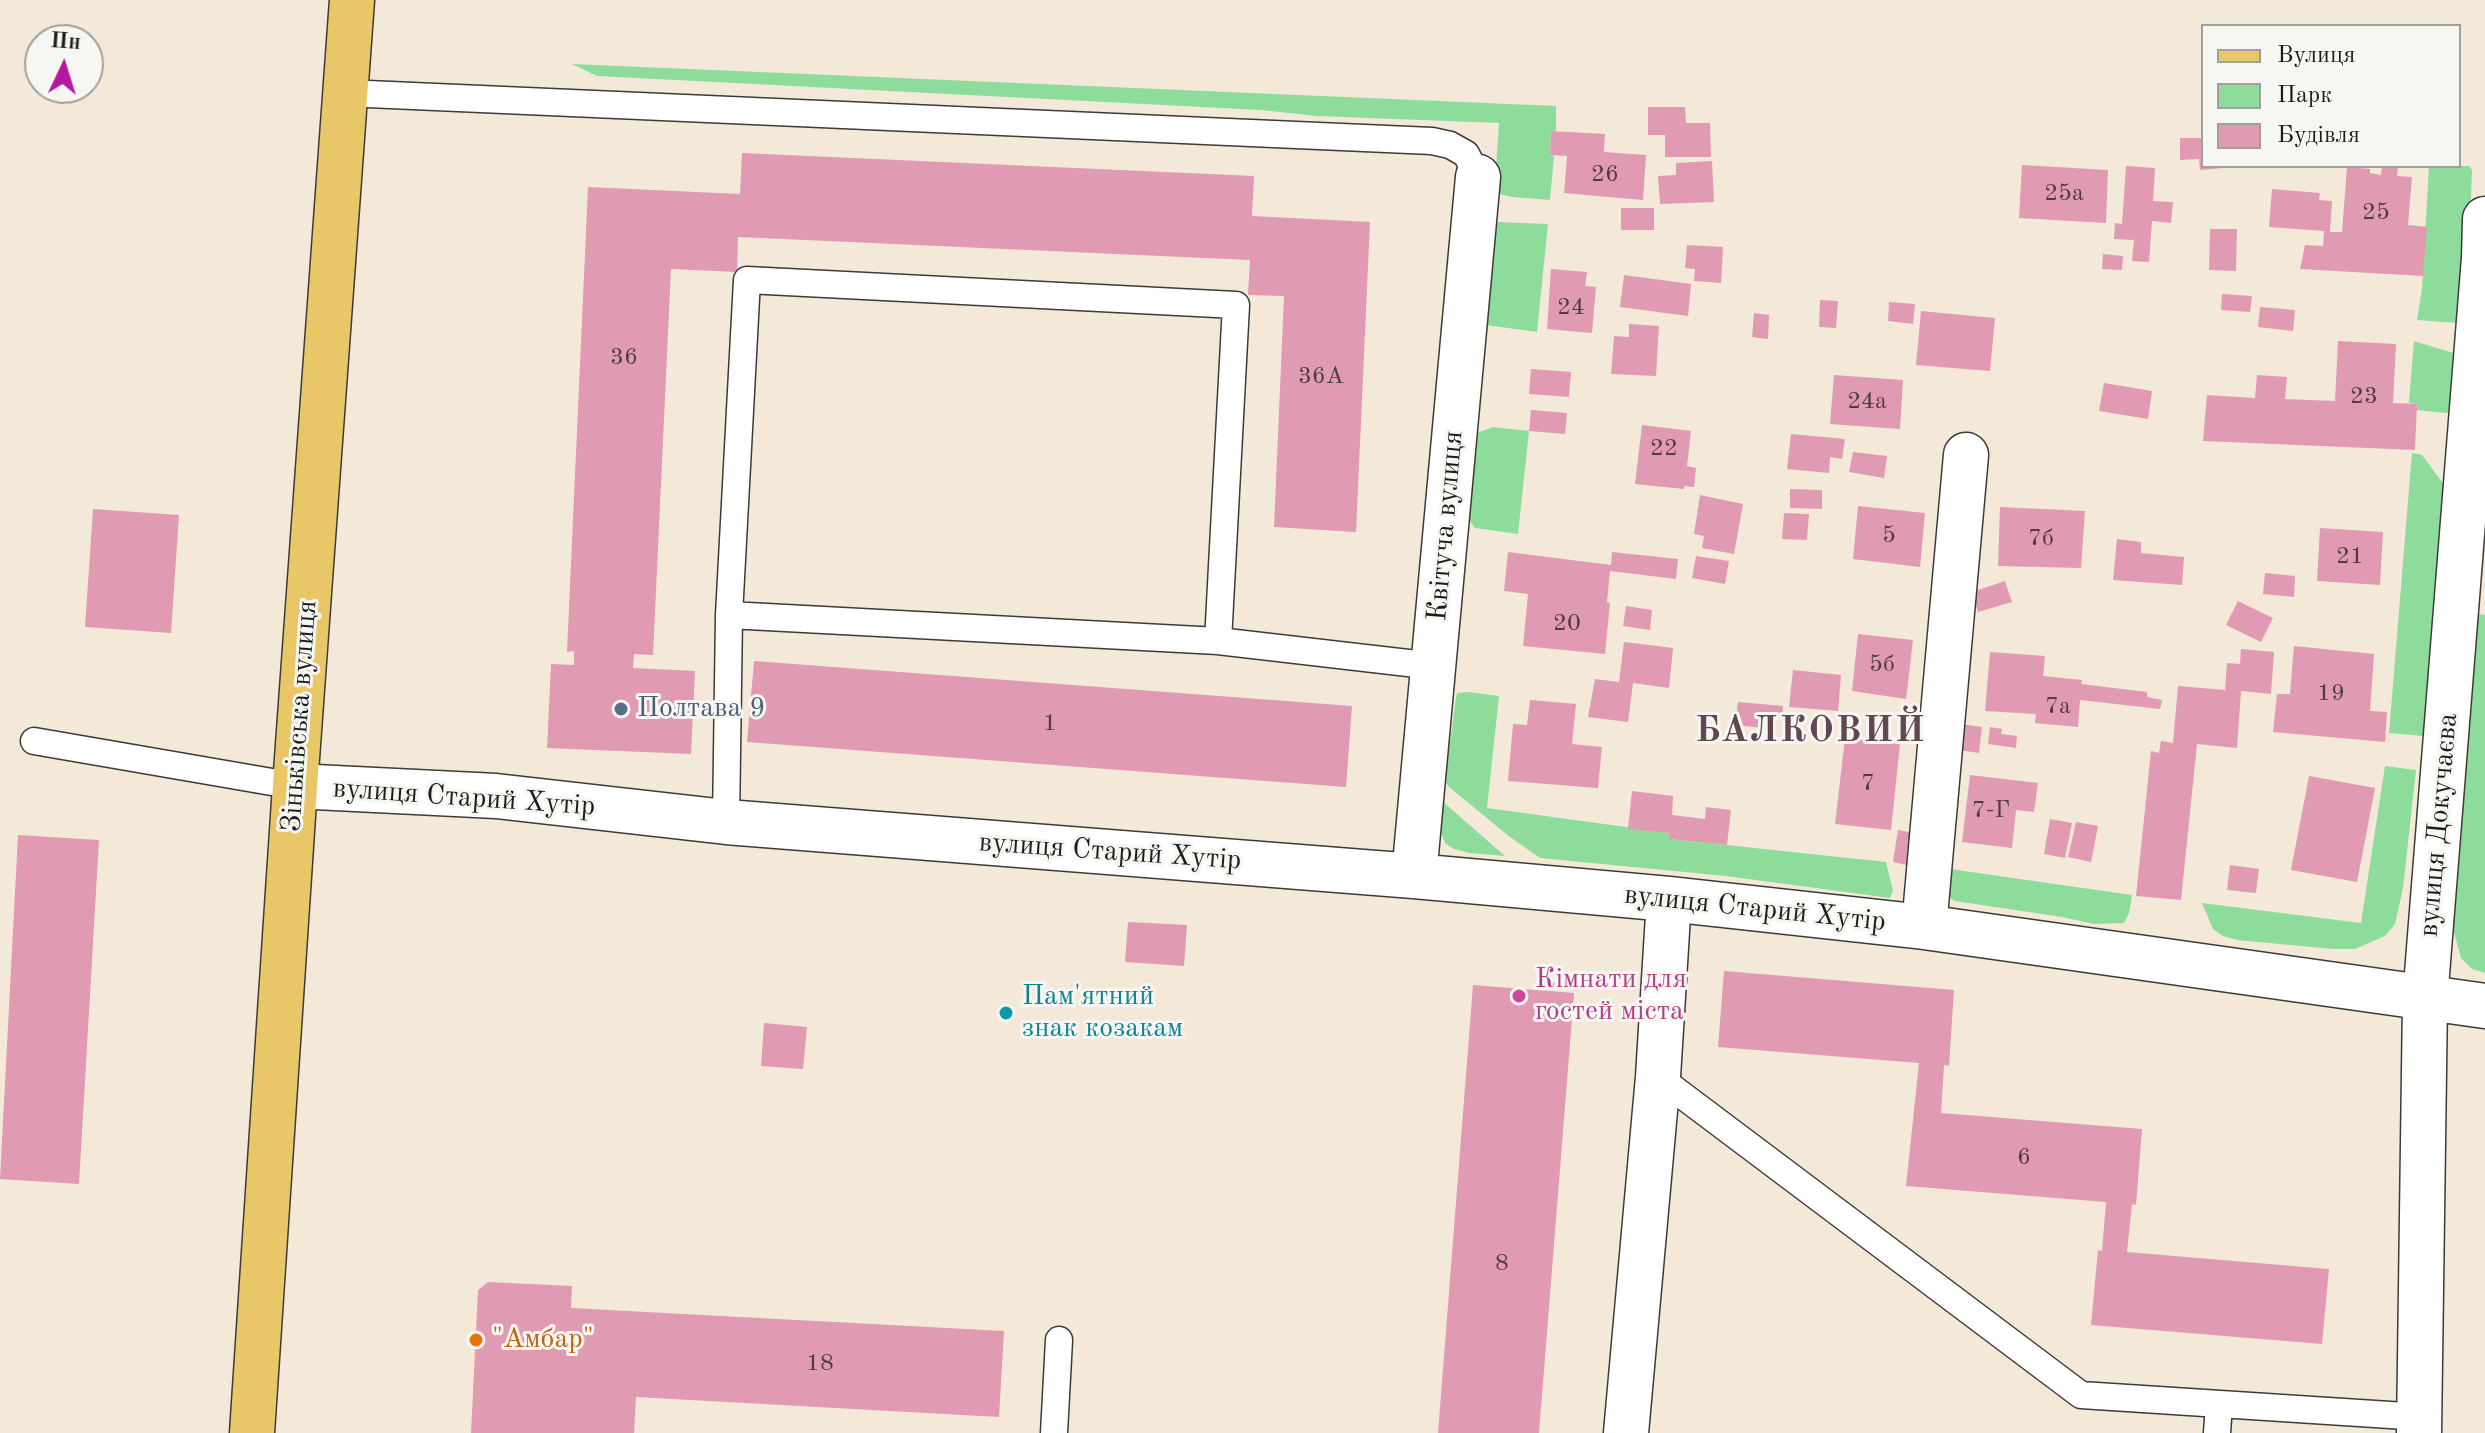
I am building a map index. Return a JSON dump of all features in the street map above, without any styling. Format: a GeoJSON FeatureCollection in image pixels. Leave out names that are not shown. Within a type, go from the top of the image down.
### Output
{"type":"FeatureCollection","features":[{"type":"Feature","properties":{"kind":"main road","name":"Зіньківська вулиця"},"geometry":{"type":"LineString","coordinates":[[252,1433],[352,0]]}},
{"type":"Feature","properties":{"kind":"street","name":"Квітуча вулиця"},"geometry":{"type":"LineString","coordinates":[[1414,876],[1478,177]]}},
{"type":"Feature","properties":{"kind":"street","name":"вулиця Докучаєва"},"geometry":{"type":"LineString","coordinates":[[2420,1425],[2425,999],[2485,258],[2485,219]]}},
{"type":"Feature","properties":{"kind":"street","name":"вулиця Старий Хутір"},"geometry":{"type":"LineString","coordinates":[[1924,927],[1966,455]]}},
{"type":"Feature","properties":{"kind":"street","name":"вулиця Старий Хутір"},"geometry":{"type":"LineString","coordinates":[[295,786],[496,796],[726,822],[1669,899],[1924,927],[2485,1006]]}},
{"type":"Feature","properties":{"kind":"street"},"geometry":{"type":"LineString","coordinates":[[1626,1433],[1658,1077],[1669,899]]}},
{"type":"Feature","properties":{"kind":"lane"},"geometry":{"type":"LineString","coordinates":[[345,93],[1432,141],[1450,145],[1466,154],[1478,177]]}},
{"type":"Feature","properties":{"kind":"lane"},"geometry":{"type":"LineString","coordinates":[[726,822],[729,615],[747,280],[1236,305],[1218,641]]}},
{"type":"Feature","properties":{"kind":"lane"},"geometry":{"type":"LineString","coordinates":[[729,615],[1218,641],[1434,666]]}},
{"type":"Feature","properties":{"kind":"lane"},"geometry":{"type":"LineString","coordinates":[[34,741],[295,786]]}},
{"type":"Feature","properties":{"kind":"lane"},"geometry":{"type":"LineString","coordinates":[[1658,1077],[2081,1395],[2219,1404],[2420,1425]]}},
{"type":"Feature","properties":{"kind":"lane"},"geometry":{"type":"LineString","coordinates":[[1054,1433],[1059,1340]]}},
{"type":"Feature","properties":{"kind":"lane"},"geometry":{"type":"LineString","coordinates":[[2217,1433],[2219,1404]]}},
{"type":"Feature","properties":{"kind":"green space"},"geometry":{"type":"Polygon","coordinates":[[[572,64],[1556,106],[1556,131],[1551,131],[1550,155],[1554,156],[1550,200],[1513,197],[1497,191],[1499,123],[1317,116],[1261,110],[597,76],[572,64]]]}},
{"type":"Feature","properties":{"kind":"green space"},"geometry":{"type":"Polygon","coordinates":[[[2469,166],[2472,170],[2469,249],[2458,323],[2417,320],[2422,289],[2429,168],[2469,166]]]}},
{"type":"Feature","properties":{"kind":"green space"},"geometry":{"type":"Polygon","coordinates":[[[1497,222],[1548,224],[1537,332],[1486,325],[1492,225],[1497,222]]]}},
{"type":"Feature","properties":{"kind":"green space"},"geometry":{"type":"Polygon","coordinates":[[[2414,341],[2460,355],[2457,410],[2448,413],[2416,410],[2417,404],[2409,403],[2414,341]]]}},
{"type":"Feature","properties":{"kind":"green space"},"geometry":{"type":"Polygon","coordinates":[[[1493,427],[1529,431],[1518,534],[1475,528],[1466,516],[1474,434],[1493,427]]]}},
{"type":"Feature","properties":{"kind":"green space"},"geometry":{"type":"Polygon","coordinates":[[[2412,453],[2422,455],[2448,490],[2426,736],[2389,733],[2412,453]]]}},
{"type":"Feature","properties":{"kind":"green space"},"geometry":{"type":"Polygon","coordinates":[[[2470,613],[2485,615],[2485,973],[2472,969],[2461,958],[2452,925],[2470,613]]]}},
{"type":"Feature","properties":{"kind":"green space"},"geometry":{"type":"Polygon","coordinates":[[[1457,693],[1499,696],[1487,808],[1670,833],[1670,839],[1886,862],[1893,891],[1890,898],[1726,876],[1540,858],[1510,837],[1445,781],[1457,693]]]}},
{"type":"Feature","properties":{"kind":"green space"},"geometry":{"type":"Polygon","coordinates":[[[2385,766],[2416,770],[2403,888],[2395,924],[2385,936],[2355,949],[2333,949],[2237,940],[2213,929],[2202,903],[2361,923],[2385,766]]]}},
{"type":"Feature","properties":{"kind":"green space"},"geometry":{"type":"Polygon","coordinates":[[[1442,801],[1505,856],[1469,853],[1445,843],[1441,833],[1442,801]]]}},
{"type":"Feature","properties":{"kind":"green space"},"geometry":{"type":"Polygon","coordinates":[[[1950,869],[2132,895],[2129,913],[2124,923],[2094,924],[1955,901],[1945,895],[1950,869]]]}},
{"type":"Feature","properties":{"kind":"building"},"geometry":{"type":"Polygon","coordinates":[[[1648,107],[1685,107],[1686,123],[1710,123],[1711,157],[1665,157],[1665,135],[1648,135],[1648,107]]]}},
{"type":"Feature","properties":{"kind":"building"},"geometry":{"type":"Polygon","coordinates":[[[1551,131],[1605,134],[1604,152],[1646,155],[1643,200],[1564,193],[1567,156],[1550,155],[1551,131]]]}},
{"type":"Feature","properties":{"kind":"building"},"geometry":{"type":"Polygon","coordinates":[[[2180,138],[2201,138],[2201,168],[2223,168],[2200,170],[2199,159],[2180,160],[2180,138]]]}},
{"type":"Feature","properties":{"kind":"building"},"geometry":{"type":"Polygon","coordinates":[[[742,153],[1254,176],[1252,216],[1370,222],[1356,532],[1274,527],[1284,296],[1248,295],[1250,260],[738,237],[737,272],[671,269],[653,655],[634,654],[633,668],[695,671],[691,754],[547,748],[551,664],[574,665],[574,651],[567,652],[588,187],[740,194],[742,153]]]}},
{"type":"Feature","properties":{"kind":"building"},"geometry":{"type":"Polygon","coordinates":[[[1712,161],[1714,202],[1660,204],[1658,176],[1676,175],[1676,163],[1712,161]]]}},
{"type":"Feature","properties":{"kind":"building"},"geometry":{"type":"Polygon","coordinates":[[[2022,165],[2108,170],[2106,223],[2019,218],[2022,165]]]}},
{"type":"Feature","properties":{"kind":"building"},"geometry":{"type":"Polygon","coordinates":[[[2126,166],[2155,168],[2153,201],[2173,202],[2171,223],[2152,221],[2149,262],[2132,261],[2134,240],[2114,239],[2115,223],[2122,224],[2126,166]]]}},
{"type":"Feature","properties":{"kind":"building"},"geometry":{"type":"Polygon","coordinates":[[[2347,168],[2370,169],[2370,173],[2381,175],[2382,168],[2398,168],[2397,176],[2412,177],[2408,225],[2427,227],[2423,276],[2300,269],[2305,245],[2323,246],[2324,231],[2269,227],[2272,189],[2320,193],[2319,200],[2332,201],[2330,232],[2342,232],[2347,168]]]}},
{"type":"Feature","properties":{"kind":"building"},"geometry":{"type":"Polygon","coordinates":[[[1621,208],[1654,208],[1654,230],[1621,230],[1621,208]]]}},
{"type":"Feature","properties":{"kind":"building"},"geometry":{"type":"Polygon","coordinates":[[[2210,229],[2237,229],[2236,271],[2209,270],[2210,229]]]}},
{"type":"Feature","properties":{"kind":"building"},"geometry":{"type":"Polygon","coordinates":[[[1687,245],[1723,247],[1721,283],[1694,281],[1695,269],[1685,268],[1687,245]]]}},
{"type":"Feature","properties":{"kind":"building"},"geometry":{"type":"Polygon","coordinates":[[[2103,254],[2123,256],[2122,270],[2102,269],[2103,254]]]}},
{"type":"Feature","properties":{"kind":"building"},"geometry":{"type":"Polygon","coordinates":[[[1551,269],[1587,272],[1585,286],[1596,287],[1592,333],[1547,329],[1551,269]]]}},
{"type":"Feature","properties":{"kind":"building"},"geometry":{"type":"Polygon","coordinates":[[[1624,275],[1691,284],[1688,316],[1620,307],[1624,275]]]}},
{"type":"Feature","properties":{"kind":"building"},"geometry":{"type":"Polygon","coordinates":[[[2222,294],[2252,296],[2250,312],[2221,310],[2222,294]]]}},
{"type":"Feature","properties":{"kind":"building"},"geometry":{"type":"Polygon","coordinates":[[[1820,300],[1838,301],[1836,328],[1819,327],[1820,300]]]}},
{"type":"Feature","properties":{"kind":"building"},"geometry":{"type":"Polygon","coordinates":[[[1889,302],[1915,304],[1913,324],[1888,321],[1889,302]]]}},
{"type":"Feature","properties":{"kind":"building"},"geometry":{"type":"Polygon","coordinates":[[[2260,307],[2295,310],[2293,331],[2258,327],[2260,307]]]}},
{"type":"Feature","properties":{"kind":"building"},"geometry":{"type":"Polygon","coordinates":[[[1921,311],[1995,318],[1990,371],[1916,365],[1921,311]]]}},
{"type":"Feature","properties":{"kind":"building"},"geometry":{"type":"Polygon","coordinates":[[[1754,313],[1769,315],[1768,339],[1752,337],[1754,313]]]}},
{"type":"Feature","properties":{"kind":"building"},"geometry":{"type":"Polygon","coordinates":[[[1629,324],[1659,326],[1656,376],[1611,374],[1614,336],[1629,337],[1629,324]]]}},
{"type":"Feature","properties":{"kind":"building"},"geometry":{"type":"Polygon","coordinates":[[[2338,341],[2396,344],[2393,403],[2417,404],[2415,450],[2203,441],[2207,395],[2255,398],[2257,375],[2287,377],[2285,399],[2335,401],[2338,341]]]}},
{"type":"Feature","properties":{"kind":"building"},"geometry":{"type":"Polygon","coordinates":[[[1531,369],[1571,372],[1569,397],[1529,394],[1531,369]]]}},
{"type":"Feature","properties":{"kind":"building"},"geometry":{"type":"Polygon","coordinates":[[[1834,375],[1903,380],[1900,429],[1830,424],[1834,375]]]}},
{"type":"Feature","properties":{"kind":"building"},"geometry":{"type":"Polygon","coordinates":[[[2104,383],[2152,391],[2148,419],[2099,411],[2104,383]]]}},
{"type":"Feature","properties":{"kind":"building"},"geometry":{"type":"Polygon","coordinates":[[[1531,410],[1567,413],[1565,434],[1529,431],[1531,410]]]}},
{"type":"Feature","properties":{"kind":"building"},"geometry":{"type":"Polygon","coordinates":[[[1642,425],[1691,431],[1687,466],[1696,468],[1694,487],[1684,486],[1684,489],[1635,484],[1642,425]]]}},
{"type":"Feature","properties":{"kind":"building"},"geometry":{"type":"Polygon","coordinates":[[[1791,434],[1845,439],[1842,459],[1830,457],[1829,473],[1787,469],[1791,434]]]}},
{"type":"Feature","properties":{"kind":"building"},"geometry":{"type":"Polygon","coordinates":[[[1853,452],[1887,456],[1884,478],[1849,472],[1853,452]]]}},
{"type":"Feature","properties":{"kind":"building"},"geometry":{"type":"Polygon","coordinates":[[[1790,489],[1822,490],[1822,509],[1790,508],[1790,489]]]}},
{"type":"Feature","properties":{"kind":"building"},"geometry":{"type":"Polygon","coordinates":[[[1700,495],[1743,504],[1734,554],[1702,548],[1704,536],[1694,534],[1700,495]]]}},
{"type":"Feature","properties":{"kind":"building"},"geometry":{"type":"Polygon","coordinates":[[[1858,506],[1925,513],[1920,567],[1853,559],[1858,506]]]}},
{"type":"Feature","properties":{"kind":"building"},"geometry":{"type":"Polygon","coordinates":[[[2000,507],[2085,511],[2081,568],[1998,566],[2000,507]]]}},
{"type":"Feature","properties":{"kind":"building"},"geometry":{"type":"Polygon","coordinates":[[[93,509],[179,515],[171,633],[85,627],[93,509]]]}},
{"type":"Feature","properties":{"kind":"building"},"geometry":{"type":"Polygon","coordinates":[[[1784,513],[1809,514],[1807,540],[1782,539],[1784,513]]]}},
{"type":"Feature","properties":{"kind":"building"},"geometry":{"type":"Polygon","coordinates":[[[2320,528],[2383,532],[2380,585],[2317,581],[2320,528]]]}},
{"type":"Feature","properties":{"kind":"building"},"geometry":{"type":"Polygon","coordinates":[[[2117,539],[2141,542],[2141,553],[2184,557],[2182,585],[2113,580],[2117,539]]]}},
{"type":"Feature","properties":{"kind":"building"},"geometry":{"type":"Polygon","coordinates":[[[1508,552],[1611,565],[1612,552],[1678,559],[1676,579],[1610,571],[1605,654],[1523,646],[1528,594],[1504,591],[1508,552]]]}},
{"type":"Feature","properties":{"kind":"building"},"geometry":{"type":"Polygon","coordinates":[[[1696,556],[1729,561],[1725,584],[1692,578],[1696,556]]]}},
{"type":"Feature","properties":{"kind":"building"},"geometry":{"type":"Polygon","coordinates":[[[2265,573],[2295,576],[2294,597],[2263,594],[2265,573]]]}},
{"type":"Feature","properties":{"kind":"building"},"geometry":{"type":"Polygon","coordinates":[[[2005,581],[2012,602],[1978,612],[1972,592],[2005,581]]]}},
{"type":"Feature","properties":{"kind":"building"},"geometry":{"type":"Polygon","coordinates":[[[2238,601],[2273,618],[2261,642],[2226,625],[2238,601]]]}},
{"type":"Feature","properties":{"kind":"building"},"geometry":{"type":"Polygon","coordinates":[[[1626,606],[1652,610],[1650,630],[1623,626],[1626,606]]]}},
{"type":"Feature","properties":{"kind":"building"},"geometry":{"type":"Polygon","coordinates":[[[1858,634],[1913,640],[1906,699],[1852,691],[1858,634]]]}},
{"type":"Feature","properties":{"kind":"building"},"geometry":{"type":"Polygon","coordinates":[[[1624,642],[1673,648],[1669,688],[1633,683],[1628,722],[1588,717],[1595,679],[1619,682],[1624,642]]]}},
{"type":"Feature","properties":{"kind":"building"},"geometry":{"type":"Polygon","coordinates":[[[2294,646],[2374,654],[2370,711],[2387,712],[2385,742],[2273,732],[2277,694],[2290,694],[2294,646]]]}},
{"type":"Feature","properties":{"kind":"building"},"geometry":{"type":"Polygon","coordinates":[[[2241,649],[2274,652],[2271,694],[2241,691],[2237,748],[2197,744],[2181,900],[2136,896],[2151,751],[2159,753],[2161,741],[2173,743],[2178,686],[2225,690],[2227,663],[2240,664],[2241,649]]]}},
{"type":"Feature","properties":{"kind":"building"},"geometry":{"type":"Polygon","coordinates":[[[1990,652],[2045,656],[2043,676],[2147,692],[2147,697],[2162,700],[2160,709],[2080,700],[2078,727],[2035,723],[2036,714],[1985,711],[1990,652]]]}},
{"type":"Feature","properties":{"kind":"building"},"geometry":{"type":"Polygon","coordinates":[[[754,661],[1352,706],[1346,787],[747,742],[754,661]]]}},
{"type":"Feature","properties":{"kind":"building"},"geometry":{"type":"Polygon","coordinates":[[[1793,670],[1841,675],[1838,711],[1789,707],[1793,670]]]}},
{"type":"Feature","properties":{"kind":"building"},"geometry":{"type":"Polygon","coordinates":[[[1530,700],[1576,704],[1572,744],[1602,747],[1598,788],[1508,781],[1513,724],[1527,725],[1530,700]]]}},
{"type":"Feature","properties":{"kind":"building"},"geometry":{"type":"Polygon","coordinates":[[[1738,702],[1783,706],[1782,718],[1772,718],[1772,729],[1735,725],[1738,702]]]}},
{"type":"Feature","properties":{"kind":"building"},"geometry":{"type":"Polygon","coordinates":[[[1961,724],[1982,727],[1979,753],[1959,750],[1961,724]]]}},
{"type":"Feature","properties":{"kind":"building"},"geometry":{"type":"Polygon","coordinates":[[[1990,727],[2002,729],[2001,734],[2017,736],[2016,748],[1988,744],[1990,727]]]}},
{"type":"Feature","properties":{"kind":"building"},"geometry":{"type":"Polygon","coordinates":[[[1845,738],[1900,744],[1891,830],[1835,824],[1845,738]]]}},
{"type":"Feature","properties":{"kind":"building"},"geometry":{"type":"Polygon","coordinates":[[[1970,775],[2038,783],[2034,812],[2016,810],[2012,848],[1962,842],[1970,775]]]}},
{"type":"Feature","properties":{"kind":"building"},"geometry":{"type":"Polygon","coordinates":[[[2309,776],[2375,788],[2357,882],[2291,870],[2309,776]]]}},
{"type":"Feature","properties":{"kind":"building"},"geometry":{"type":"Polygon","coordinates":[[[1632,791],[1673,796],[1672,815],[1705,819],[1706,807],[1731,810],[1727,845],[1669,839],[1670,833],[1628,829],[1632,791]]]}},
{"type":"Feature","properties":{"kind":"building"},"geometry":{"type":"Polygon","coordinates":[[[2050,819],[2072,823],[2065,858],[2044,854],[2050,819]]]}},
{"type":"Feature","properties":{"kind":"building"},"geometry":{"type":"Polygon","coordinates":[[[2076,822],[2098,826],[2091,862],[2068,857],[2076,822]]]}},
{"type":"Feature","properties":{"kind":"building"},"geometry":{"type":"Polygon","coordinates":[[[1898,830],[1914,833],[1910,866],[1893,862],[1898,830]]]}},
{"type":"Feature","properties":{"kind":"building"},"geometry":{"type":"Polygon","coordinates":[[[18,835],[99,840],[79,1184],[0,1179],[18,835]]]}},
{"type":"Feature","properties":{"kind":"building"},"geometry":{"type":"Polygon","coordinates":[[[2230,865],[2259,869],[2256,893],[2227,890],[2230,865]]]}},
{"type":"Feature","properties":{"kind":"building"},"geometry":{"type":"Polygon","coordinates":[[[1128,922],[1187,925],[1184,966],[1125,962],[1128,922]]]}},
{"type":"Feature","properties":{"kind":"building"},"geometry":{"type":"Polygon","coordinates":[[[1724,971],[1954,990],[1949,1066],[1944,1065],[1941,1113],[2142,1129],[2136,1205],[2132,1204],[2127,1252],[2329,1269],[2322,1344],[2091,1325],[2106,1202],[1906,1186],[1919,1063],[1718,1047],[1724,971]]]}},
{"type":"Feature","properties":{"kind":"building"},"geometry":{"type":"Polygon","coordinates":[[[1473,985],[1574,993],[1539,1433],[1438,1433],[1473,985]]]}},
{"type":"Feature","properties":{"kind":"building"},"geometry":{"type":"Polygon","coordinates":[[[764,1023],[807,1027],[803,1069],[761,1066],[764,1023]]]}},
{"type":"Feature","properties":{"kind":"building"},"geometry":{"type":"Polygon","coordinates":[[[488,1282],[572,1286],[571,1308],[1004,1331],[999,1417],[636,1397],[634,1433],[471,1433],[478,1290],[488,1282]]]}},
{"type":"Feature","properties":{"kind":"place","name":"Полтава 9"},"geometry":{"type":"Point","coordinates":[621,709]}},
{"type":"Feature","properties":{"kind":"place","name":"Кімнати для гостей міста"},"geometry":{"type":"Point","coordinates":[1519,996]}},
{"type":"Feature","properties":{"kind":"place","name":"Пам'ятний знак козакам"},"geometry":{"type":"Point","coordinates":[1006,1013]}},
{"type":"Feature","properties":{"kind":"place","name":"\"Амбар\""},"geometry":{"type":"Point","coordinates":[476,1340]}},
{"type":"Feature","properties":{"kind":"district","name":"БАЛКОВИЙ"},"geometry":{"type":"Point","coordinates":[1811,732]}}]}
